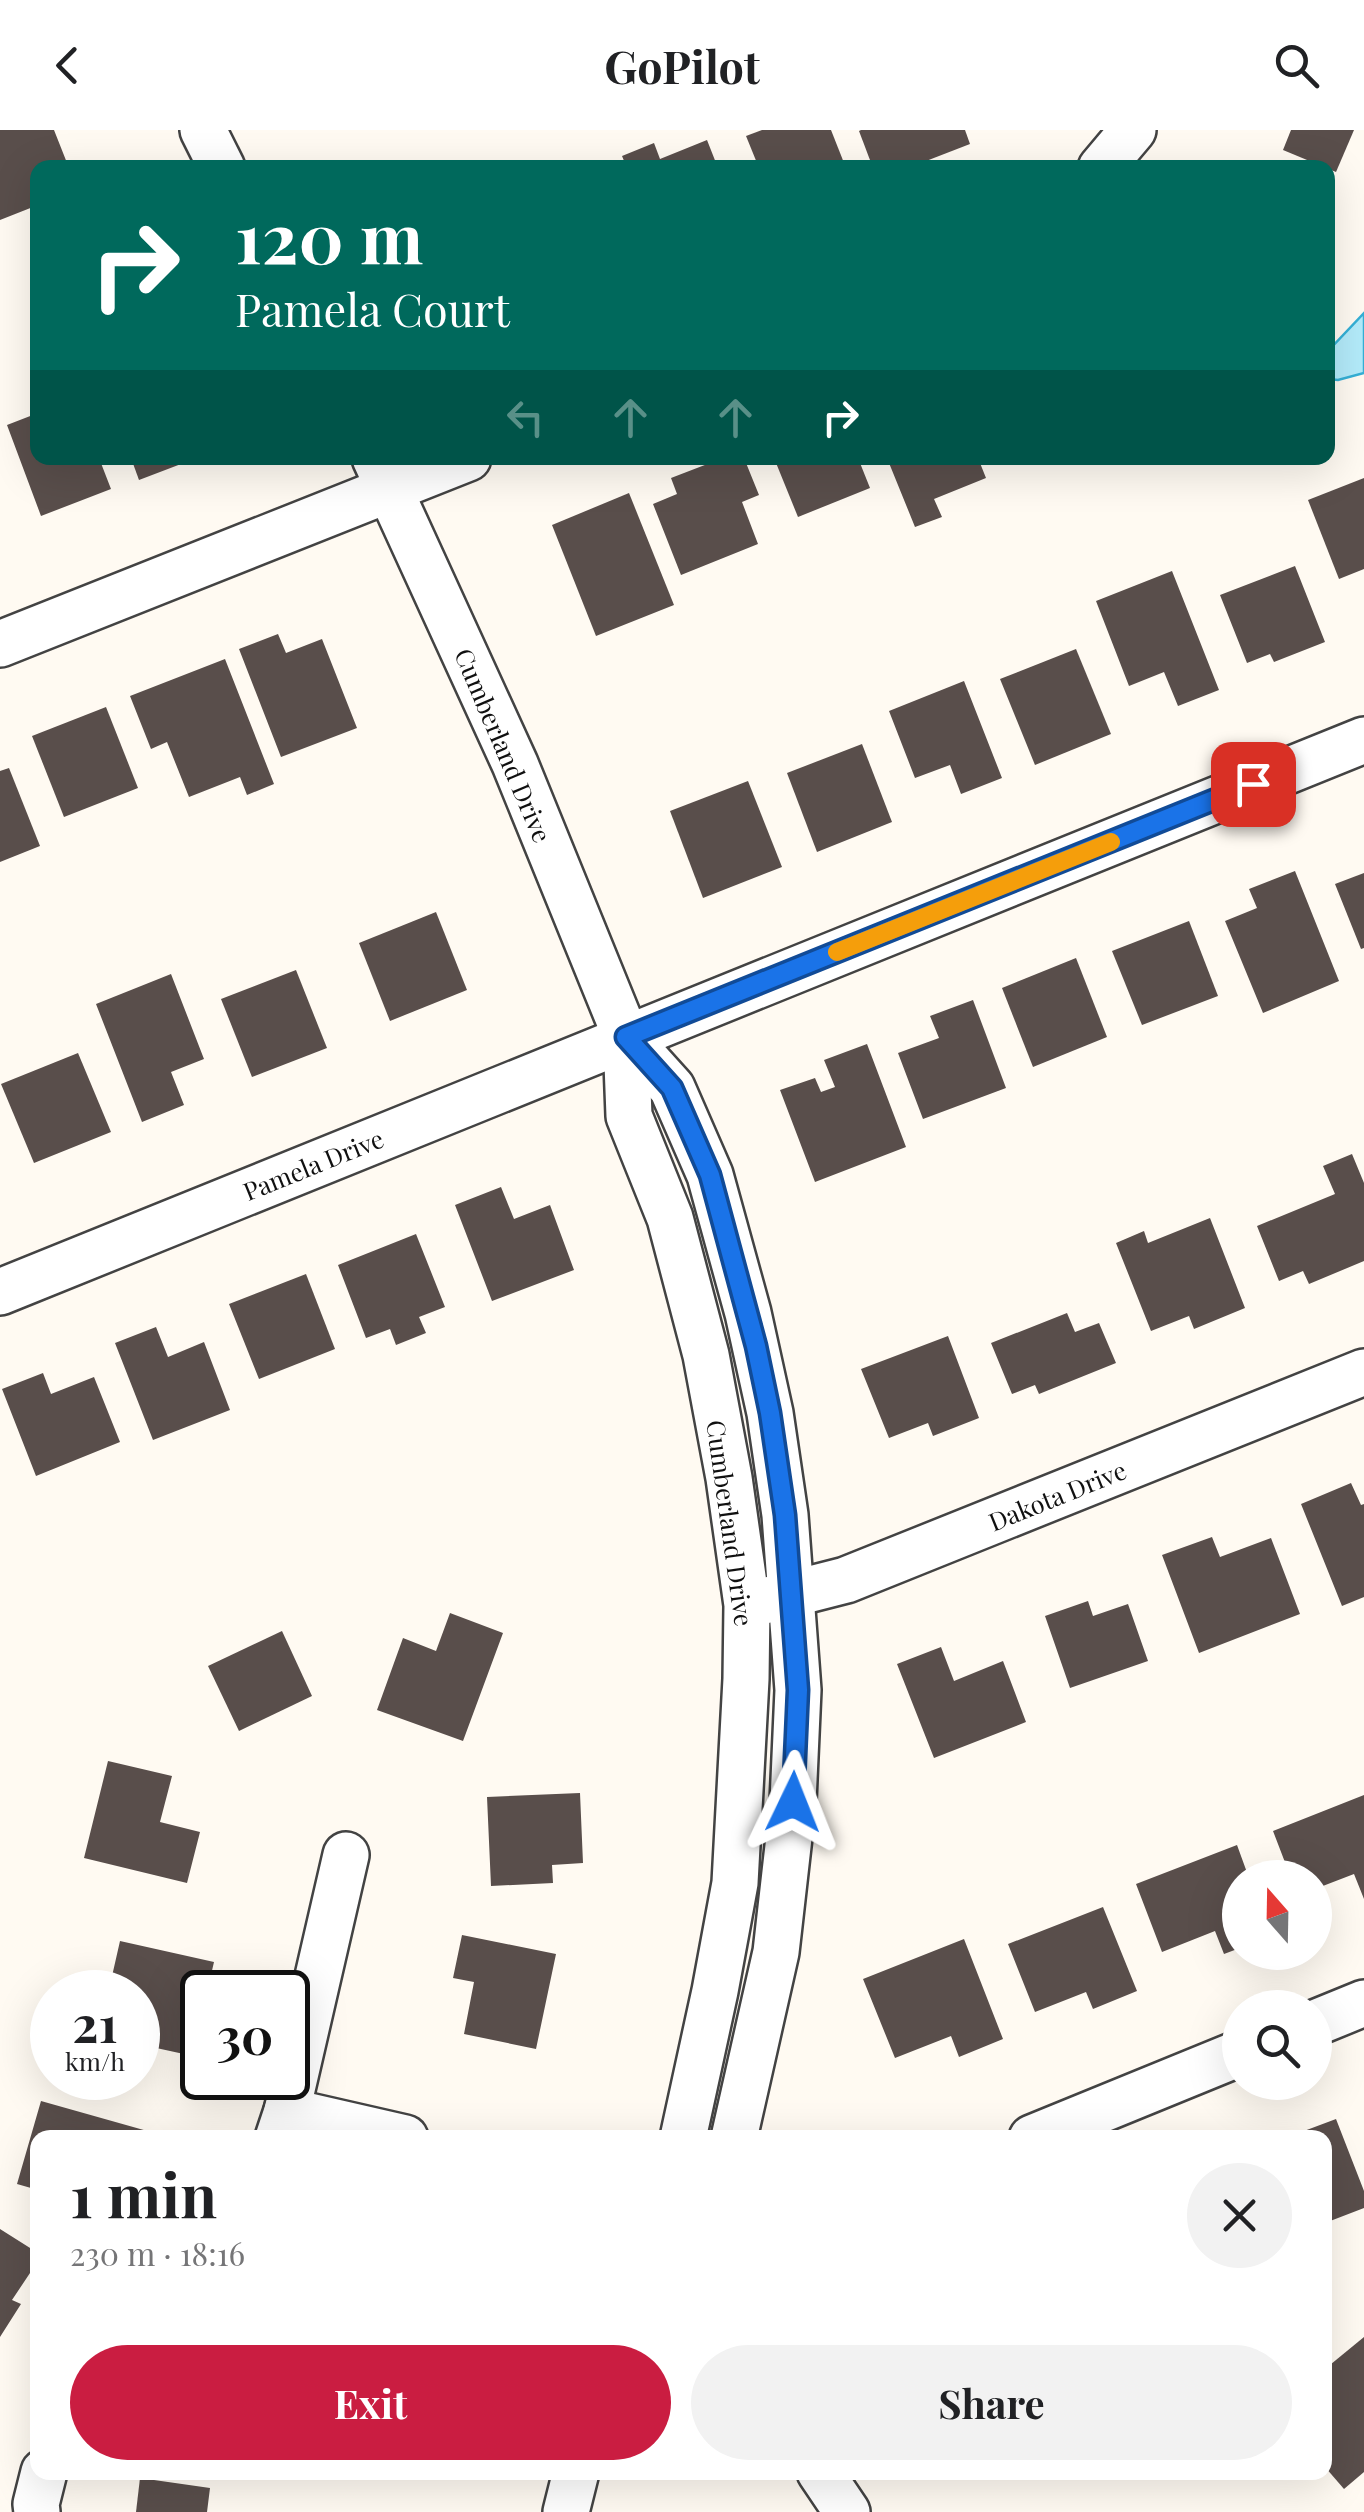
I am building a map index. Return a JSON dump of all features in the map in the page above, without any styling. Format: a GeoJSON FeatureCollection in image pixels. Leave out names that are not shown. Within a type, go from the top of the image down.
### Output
{"type":"FeatureCollection","features":[{"type":"Feature","properties":{"kind":"street"},"geometry":{"type":"LineString","coordinates":[[203,130],[218,160]]}},
{"type":"Feature","properties":{"kind":"street"},"geometry":{"type":"LineString","coordinates":[[1108,160],[1133,130]]}},
{"type":"Feature","properties":{"kind":"street"},"geometry":{"type":"LineString","coordinates":[[0,644],[383,473],[428,465]]}},
{"type":"Feature","properties":{"kind":"street","name":"Cumberland Drive"},"geometry":{"type":"LineString","coordinates":[[383,473],[515,764],[626,1037],[672,1088],[710,1175],[748,1313],[770,1413],[785,1515],[798,1690],[793,1802],[776,1952],[736,2130]]}},
{"type":"Feature","properties":{"kind":"street","name":"Pamela Drive"},"geometry":{"type":"LineString","coordinates":[[0,1292],[1364,740]]}},
{"type":"Feature","properties":{"kind":"street","name":"Cumberland Drive"},"geometry":{"type":"LineString","coordinates":[[626,1037],[629,1116],[670,1218],[706,1356],[747,1605],[734,1883],[685,2130]]}},
{"type":"Feature","properties":{"kind":"street","name":"Dakota Drive"},"geometry":{"type":"LineString","coordinates":[[747,1605],[846,1580],[1364,1372]]}},
{"type":"Feature","properties":{"kind":"street"},"geometry":{"type":"LineString","coordinates":[[335,2130],[283,2124],[346,1855]]}},
{"type":"Feature","properties":{"kind":"street"},"geometry":{"type":"LineString","coordinates":[[1332,2016],[1364,2003]]}},
{"type":"Feature","properties":{"kind":"street"},"geometry":{"type":"LineString","coordinates":[[1052,2130],[1222,2060]]}},
{"type":"Feature","properties":{"kind":"street"},"geometry":{"type":"LineString","coordinates":[[37,2512],[42,2480]]}},
{"type":"Feature","properties":{"kind":"street"},"geometry":{"type":"LineString","coordinates":[[566,2512],[574,2480]]}},
{"type":"Feature","properties":{"kind":"street"},"geometry":{"type":"LineString","coordinates":[[825,2480],[847,2512]]}},
{"type":"Feature","properties":{"kind":"water"},"geometry":{"type":"Polygon","coordinates":[[[1364,313],[1364,373],[1335,380],[1335,344],[1364,313]]]}},
{"type":"Feature","properties":{"kind":"building"},"geometry":{"type":"Polygon","coordinates":[[[0,130],[54,130],[66,160],[30,160],[30,208],[0,220],[0,130]]]}},
{"type":"Feature","properties":{"kind":"building"},"geometry":{"type":"Polygon","coordinates":[[[762,130],[831,130],[843,160],[756,160],[746,136],[762,130]]]}},
{"type":"Feature","properties":{"kind":"building"},"geometry":{"type":"Polygon","coordinates":[[[965,130],[970,144],[929,160],[870,160],[859,131],[965,130]]]}},
{"type":"Feature","properties":{"kind":"building"},"geometry":{"type":"Polygon","coordinates":[[[1291,130],[1354,130],[1336,172],[1335,160],[1307,160],[1283,150],[1291,130]]]}},
{"type":"Feature","properties":{"kind":"building"},"geometry":{"type":"Polygon","coordinates":[[[707,140],[715,160],[624,160],[622,156],[654,143],[660,159],[707,140]]]}},
{"type":"Feature","properties":{"kind":"building"},"geometry":{"type":"Polygon","coordinates":[[[30,416],[30,465],[102,465],[111,489],[41,516],[7,425],[30,416]]]}},
{"type":"Feature","properties":{"kind":"building"},"geometry":{"type":"Polygon","coordinates":[[[134,465],[178,465],[139,480],[134,465]]]}},
{"type":"Feature","properties":{"kind":"building"},"geometry":{"type":"Polygon","coordinates":[[[705,465],[747,465],[759,495],[742,502],[758,544],[681,575],[653,504],[677,494],[671,478],[705,465]]]}},
{"type":"Feature","properties":{"kind":"building"},"geometry":{"type":"Polygon","coordinates":[[[777,465],[861,465],[870,488],[798,517],[777,465]]]}},
{"type":"Feature","properties":{"kind":"building"},"geometry":{"type":"Polygon","coordinates":[[[890,465],[981,465],[986,478],[934,499],[942,517],[915,527],[890,465]]]}},
{"type":"Feature","properties":{"kind":"building"},"geometry":{"type":"Polygon","coordinates":[[[1364,478],[1364,569],[1339,579],[1308,500],[1364,478]]]}},
{"type":"Feature","properties":{"kind":"building"},"geometry":{"type":"Polygon","coordinates":[[[629,493],[674,605],[596,636],[552,525],[629,493]]]}},
{"type":"Feature","properties":{"kind":"building"},"geometry":{"type":"Polygon","coordinates":[[[1295,566],[1325,642],[1274,662],[1270,654],[1247,663],[1220,595],[1295,566]]]}},
{"type":"Feature","properties":{"kind":"building"},"geometry":{"type":"Polygon","coordinates":[[[1172,571],[1219,690],[1178,706],[1164,672],[1129,686],[1096,601],[1172,571]]]}},
{"type":"Feature","properties":{"kind":"building"},"geometry":{"type":"Polygon","coordinates":[[[278,634],[286,653],[322,639],[357,728],[281,757],[239,649],[278,634]]]}},
{"type":"Feature","properties":{"kind":"building"},"geometry":{"type":"Polygon","coordinates":[[[1076,649],[1111,734],[1035,765],[1000,679],[1076,649]]]}},
{"type":"Feature","properties":{"kind":"building"},"geometry":{"type":"Polygon","coordinates":[[[225,659],[274,784],[247,795],[240,777],[189,797],[167,742],[151,749],[130,696],[225,659]]]}},
{"type":"Feature","properties":{"kind":"building"},"geometry":{"type":"Polygon","coordinates":[[[964,681],[1002,778],[961,794],[950,765],[915,778],[889,711],[964,681]]]}},
{"type":"Feature","properties":{"kind":"building"},"geometry":{"type":"Polygon","coordinates":[[[106,707],[138,788],[64,817],[32,736],[106,707]]]}},
{"type":"Feature","properties":{"kind":"building"},"geometry":{"type":"Polygon","coordinates":[[[862,744],[892,822],[817,852],[787,773],[862,744]]]}},
{"type":"Feature","properties":{"kind":"building"},"geometry":{"type":"Polygon","coordinates":[[[9,768],[40,846],[0,862],[0,771],[9,768]]]}},
{"type":"Feature","properties":{"kind":"building"},"geometry":{"type":"Polygon","coordinates":[[[748,781],[782,867],[703,898],[670,811],[748,781]]]}},
{"type":"Feature","properties":{"kind":"building"},"geometry":{"type":"Polygon","coordinates":[[[1295,871],[1339,981],[1263,1013],[1225,921],[1257,908],[1249,889],[1295,871]]]}},
{"type":"Feature","properties":{"kind":"building"},"geometry":{"type":"Polygon","coordinates":[[[1364,873],[1364,948],[1361,949],[1335,884],[1364,873]]]}},
{"type":"Feature","properties":{"kind":"building"},"geometry":{"type":"Polygon","coordinates":[[[436,912],[467,990],[390,1021],[359,943],[436,912]]]}},
{"type":"Feature","properties":{"kind":"building"},"geometry":{"type":"Polygon","coordinates":[[[1189,921],[1218,996],[1142,1025],[1112,951],[1189,921]]]}},
{"type":"Feature","properties":{"kind":"building"},"geometry":{"type":"Polygon","coordinates":[[[1076,958],[1107,1037],[1033,1067],[1002,988],[1076,958]]]}},
{"type":"Feature","properties":{"kind":"building"},"geometry":{"type":"Polygon","coordinates":[[[296,970],[327,1048],[252,1077],[221,999],[296,970]]]}},
{"type":"Feature","properties":{"kind":"building"},"geometry":{"type":"Polygon","coordinates":[[[171,974],[204,1059],[171,1072],[184,1105],[142,1122],[96,1004],[171,974]]]}},
{"type":"Feature","properties":{"kind":"building"},"geometry":{"type":"Polygon","coordinates":[[[973,1000],[1006,1088],[923,1119],[898,1053],[939,1038],[930,1016],[973,1000]]]}},
{"type":"Feature","properties":{"kind":"building"},"geometry":{"type":"Polygon","coordinates":[[[867,1044],[906,1147],[815,1182],[780,1090],[815,1078],[821,1092],[835,1087],[824,1060],[867,1044]]]}},
{"type":"Feature","properties":{"kind":"building"},"geometry":{"type":"Polygon","coordinates":[[[78,1053],[111,1132],[34,1163],[1,1084],[78,1053]]]}},
{"type":"Feature","properties":{"kind":"building"},"geometry":{"type":"Polygon","coordinates":[[[1352,1154],[1364,1183],[1364,1261],[1309,1284],[1303,1271],[1279,1281],[1257,1226],[1335,1194],[1323,1166],[1352,1154]]]}},
{"type":"Feature","properties":{"kind":"building"},"geometry":{"type":"Polygon","coordinates":[[[501,1187],[514,1219],[550,1205],[574,1270],[492,1301],[455,1205],[501,1187]]]}},
{"type":"Feature","properties":{"kind":"building"},"geometry":{"type":"Polygon","coordinates":[[[1210,1218],[1245,1308],[1194,1329],[1189,1316],[1151,1331],[1116,1243],[1144,1231],[1148,1243],[1210,1218]]]}},
{"type":"Feature","properties":{"kind":"building"},"geometry":{"type":"Polygon","coordinates":[[[416,1234],[445,1307],[419,1317],[426,1333],[396,1345],[390,1329],[366,1338],[338,1265],[416,1234]]]}},
{"type":"Feature","properties":{"kind":"building"},"geometry":{"type":"Polygon","coordinates":[[[306,1274],[335,1349],[259,1379],[229,1304],[306,1274]]]}},
{"type":"Feature","properties":{"kind":"building"},"geometry":{"type":"Polygon","coordinates":[[[1067,1313],[1075,1332],[1099,1323],[1116,1363],[1039,1394],[1035,1385],[1012,1394],[991,1343],[1067,1313]]]}},
{"type":"Feature","properties":{"kind":"building"},"geometry":{"type":"Polygon","coordinates":[[[156,1327],[168,1357],[204,1342],[230,1410],[153,1440],[115,1343],[156,1327]]]}},
{"type":"Feature","properties":{"kind":"building"},"geometry":{"type":"Polygon","coordinates":[[[948,1336],[979,1418],[933,1436],[928,1423],[889,1438],[861,1369],[948,1336]]]}},
{"type":"Feature","properties":{"kind":"building"},"geometry":{"type":"Polygon","coordinates":[[[43,1373],[51,1394],[94,1377],[120,1442],[36,1476],[2,1389],[43,1373]]]}},
{"type":"Feature","properties":{"kind":"building"},"geometry":{"type":"Polygon","coordinates":[[[1351,1483],[1361,1505],[1364,1504],[1364,1597],[1342,1606],[1301,1504],[1351,1483]]]}},
{"type":"Feature","properties":{"kind":"building"},"geometry":{"type":"Polygon","coordinates":[[[1212,1537],[1220,1557],[1271,1538],[1300,1614],[1199,1653],[1162,1555],[1212,1537]]]}},
{"type":"Feature","properties":{"kind":"building"},"geometry":{"type":"Polygon","coordinates":[[[1088,1601],[1093,1616],[1128,1604],[1148,1661],[1070,1688],[1045,1616],[1088,1601]]]}},
{"type":"Feature","properties":{"kind":"building"},"geometry":{"type":"Polygon","coordinates":[[[450,1613],[503,1633],[463,1741],[377,1710],[403,1638],[436,1651],[450,1613]]]}},
{"type":"Feature","properties":{"kind":"building"},"geometry":{"type":"Polygon","coordinates":[[[282,1631],[312,1696],[239,1731],[208,1666],[282,1631]]]}},
{"type":"Feature","properties":{"kind":"building"},"geometry":{"type":"Polygon","coordinates":[[[941,1647],[954,1681],[1003,1661],[1026,1722],[934,1758],[897,1664],[941,1647]]]}},
{"type":"Feature","properties":{"kind":"building"},"geometry":{"type":"Polygon","coordinates":[[[108,1761],[172,1776],[160,1822],[200,1832],[187,1883],[84,1858],[108,1761]]]}},
{"type":"Feature","properties":{"kind":"building"},"geometry":{"type":"Polygon","coordinates":[[[580,1793],[583,1863],[552,1865],[553,1883],[491,1886],[487,1797],[580,1793]]]}},
{"type":"Feature","properties":{"kind":"building"},"geometry":{"type":"Polygon","coordinates":[[[1364,1795],[1364,1899],[1354,1874],[1332,1882],[1332,1860],[1284,1860],[1273,1831],[1364,1795]]]}},
{"type":"Feature","properties":{"kind":"building"},"geometry":{"type":"Polygon","coordinates":[[[1237,1845],[1242,1860],[1222,1860],[1222,1949],[1215,1931],[1162,1952],[1136,1884],[1237,1845]]]}},
{"type":"Feature","properties":{"kind":"building"},"geometry":{"type":"Polygon","coordinates":[[[1103,1907],[1137,1991],[1093,2009],[1086,1992],[1035,2012],[1008,1944],[1103,1907]]]}},
{"type":"Feature","properties":{"kind":"building"},"geometry":{"type":"Polygon","coordinates":[[[462,1935],[556,1954],[536,2049],[464,2034],[474,1982],[453,1978],[462,1935]]]}},
{"type":"Feature","properties":{"kind":"building"},"geometry":{"type":"Polygon","coordinates":[[[964,1939],[1003,2039],[959,2057],[951,2036],[895,2058],[863,1979],[964,1939]]]}},
{"type":"Feature","properties":{"kind":"building"},"geometry":{"type":"Polygon","coordinates":[[[120,1941],[214,1962],[212,1970],[180,1970],[180,2053],[160,2049],[160,1970],[113,1970],[120,1941]]]}},
{"type":"Feature","properties":{"kind":"building"},"geometry":{"type":"Polygon","coordinates":[[[41,2101],[144,2130],[33,2130],[41,2101]]]}},
{"type":"Feature","properties":{"kind":"building"},"geometry":{"type":"Polygon","coordinates":[[[1336,2119],[1364,2191],[1364,2208],[1332,2220],[1332,2130],[1307,2130],[1336,2119]]]}},
{"type":"Feature","properties":{"kind":"building"},"geometry":{"type":"Polygon","coordinates":[[[30,2139],[30,2188],[17,2184],[30,2139]]]}},
{"type":"Feature","properties":{"kind":"building"},"geometry":{"type":"Polygon","coordinates":[[[0,2229],[30,2248],[30,2273],[12,2300],[21,2304],[0,2337],[0,2229]]]}},
{"type":"Feature","properties":{"kind":"building"},"geometry":{"type":"Polygon","coordinates":[[[1364,2337],[1364,2472],[1344,2489],[1332,2475],[1332,2363],[1364,2337]]]}},
{"type":"Feature","properties":{"kind":"building"},"geometry":{"type":"Polygon","coordinates":[[[140,2480],[210,2488],[207,2512],[136,2512],[140,2480]]]}},
{"type":"Feature","properties":{"kind":"slow traffic"},"geometry":{"type":"LineString","coordinates":[[837,952],[1111,842]]}},
{"type":"Feature","properties":{"kind":"route"},"geometry":{"type":"LineString","coordinates":[[793,1802],[798,1690],[785,1515],[756,1346],[710,1175],[672,1088],[626,1037],[1253,784]]}}]}
